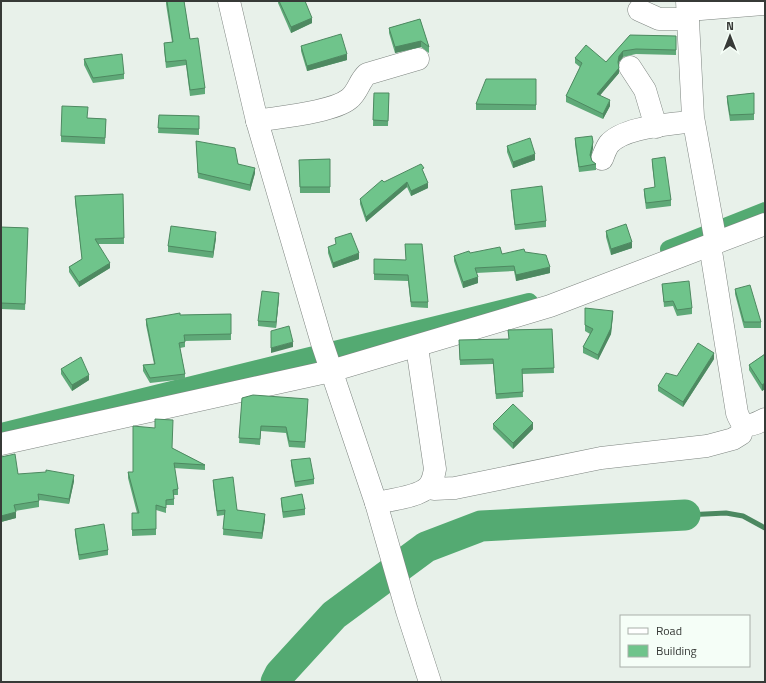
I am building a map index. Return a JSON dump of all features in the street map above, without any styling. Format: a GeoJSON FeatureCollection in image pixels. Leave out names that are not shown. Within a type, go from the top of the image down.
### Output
{"type":"FeatureCollection","features":[{"type":"Feature","properties":{"kind":"street"},"geometry":{"type":"LineString","coordinates":[[229,1],[257,121],[322,343],[376,503],[407,612],[430,682]]}},
{"type":"Feature","properties":{"kind":"street"},"geometry":{"type":"LineString","coordinates":[[639,10],[659,19],[688,10],[765,4]]}},
{"type":"Feature","properties":{"kind":"street"},"geometry":{"type":"LineString","coordinates":[[688,10],[694,121],[712,220],[713,244],[737,413],[743,424],[751,425],[765,419]]}},
{"type":"Feature","properties":{"kind":"street"},"geometry":{"type":"LineString","coordinates":[[257,121],[330,108],[351,98],[361,79],[367,74],[418,60]]}},
{"type":"Feature","properties":{"kind":"street"},"geometry":{"type":"LineString","coordinates":[[630,67],[645,90],[656,127]]}},
{"type":"Feature","properties":{"kind":"street"},"geometry":{"type":"LineString","coordinates":[[602,159],[608,146],[615,139],[627,133],[694,121]]}},
{"type":"Feature","properties":{"kind":"street"},"geometry":{"type":"LineString","coordinates":[[1,444],[331,369],[417,347],[550,306],[765,224]]}},
{"type":"Feature","properties":{"kind":"street"},"geometry":{"type":"LineString","coordinates":[[417,347],[435,469],[433,480],[428,488]]}},
{"type":"Feature","properties":{"kind":"street"},"geometry":{"type":"LineString","coordinates":[[376,503],[406,497],[428,488],[456,488],[601,458],[707,446],[733,439],[741,434],[743,424]]}},
{"type":"Feature","properties":{"kind":"building"},"geometry":{"type":"Polygon","coordinates":[[[167,1],[184,1],[190,39],[198,38],[205,88],[190,90],[186,60],[166,62],[164,43],[173,42],[167,1]]]}},
{"type":"Feature","properties":{"kind":"building"},"geometry":{"type":"Polygon","coordinates":[[[279,1],[305,1],[312,18],[291,27],[279,1]]]}},
{"type":"Feature","properties":{"kind":"building"},"geometry":{"type":"Polygon","coordinates":[[[420,19],[429,47],[421,41],[395,47],[389,28],[420,19]]]}},
{"type":"Feature","properties":{"kind":"building"},"geometry":{"type":"Polygon","coordinates":[[[341,34],[347,54],[307,66],[301,46],[341,34]]]}},
{"type":"Feature","properties":{"kind":"building"},"geometry":{"type":"Polygon","coordinates":[[[630,35],[676,36],[676,50],[636,49],[623,51],[619,56],[619,68],[597,94],[610,100],[603,114],[566,96],[582,63],[575,58],[586,45],[606,62],[630,35]]]}},
{"type":"Feature","properties":{"kind":"building"},"geometry":{"type":"Polygon","coordinates":[[[122,54],[124,74],[93,78],[84,59],[122,54]]]}},
{"type":"Feature","properties":{"kind":"building"},"geometry":{"type":"Polygon","coordinates":[[[486,79],[536,79],[536,105],[476,104],[486,79]]]}},
{"type":"Feature","properties":{"kind":"building"},"geometry":{"type":"Polygon","coordinates":[[[374,93],[389,93],[388,121],[373,120],[374,93]]]}},
{"type":"Feature","properties":{"kind":"building"},"geometry":{"type":"Polygon","coordinates":[[[754,93],[754,114],[730,115],[727,96],[754,93]]]}},
{"type":"Feature","properties":{"kind":"building"},"geometry":{"type":"Polygon","coordinates":[[[62,106],[88,107],[87,118],[106,119],[105,138],[61,136],[62,106]]]}},
{"type":"Feature","properties":{"kind":"building"},"geometry":{"type":"Polygon","coordinates":[[[159,115],[199,116],[199,129],[158,128],[159,115]]]}},
{"type":"Feature","properties":{"kind":"building"},"geometry":{"type":"Polygon","coordinates":[[[592,136],[593,142],[590,155],[592,161],[596,164],[579,167],[575,138],[592,136]]]}},
{"type":"Feature","properties":{"kind":"building"},"geometry":{"type":"Polygon","coordinates":[[[530,138],[535,154],[513,162],[507,146],[530,138]]]}},
{"type":"Feature","properties":{"kind":"building"},"geometry":{"type":"Polygon","coordinates":[[[196,141],[235,148],[238,164],[255,168],[250,185],[198,173],[196,141]]]}},
{"type":"Feature","properties":{"kind":"building"},"geometry":{"type":"Polygon","coordinates":[[[665,157],[671,200],[646,203],[644,189],[655,187],[652,159],[665,157]]]}},
{"type":"Feature","properties":{"kind":"building"},"geometry":{"type":"Polygon","coordinates":[[[330,159],[330,187],[300,187],[299,160],[330,159]]]}},
{"type":"Feature","properties":{"kind":"building"},"geometry":{"type":"Polygon","coordinates":[[[421,164],[424,168],[422,169],[428,183],[411,191],[407,182],[366,217],[360,199],[382,180],[384,182],[421,164]]]}},
{"type":"Feature","properties":{"kind":"building"},"geometry":{"type":"Polygon","coordinates":[[[542,186],[546,221],[515,225],[511,190],[542,186]]]}},
{"type":"Feature","properties":{"kind":"building"},"geometry":{"type":"Polygon","coordinates":[[[123,194],[124,238],[95,239],[110,263],[79,282],[69,267],[82,259],[75,196],[123,194]]]}},
{"type":"Feature","properties":{"kind":"building"},"geometry":{"type":"Polygon","coordinates":[[[626,224],[632,242],[611,249],[606,231],[626,224]]]}},
{"type":"Feature","properties":{"kind":"building"},"geometry":{"type":"Polygon","coordinates":[[[171,226],[216,232],[213,252],[168,246],[171,226]]]}},
{"type":"Feature","properties":{"kind":"building"},"geometry":{"type":"Polygon","coordinates":[[[1,227],[28,228],[25,304],[1,303],[1,227]]]}},
{"type":"Feature","properties":{"kind":"building"},"geometry":{"type":"Polygon","coordinates":[[[351,233],[359,253],[333,263],[328,247],[336,244],[335,238],[351,233]]]}},
{"type":"Feature","properties":{"kind":"building"},"geometry":{"type":"Polygon","coordinates":[[[405,244],[422,244],[428,302],[411,302],[408,275],[374,274],[374,259],[406,260],[405,244]]]}},
{"type":"Feature","properties":{"kind":"building"},"geometry":{"type":"Polygon","coordinates":[[[500,247],[502,254],[524,249],[525,252],[546,255],[550,267],[516,275],[514,266],[475,268],[478,277],[463,282],[454,256],[469,251],[470,253],[500,247]]]}},
{"type":"Feature","properties":{"kind":"building"},"geometry":{"type":"Polygon","coordinates":[[[689,281],[692,308],[677,310],[673,301],[664,302],[662,284],[689,281]]]}},
{"type":"Feature","properties":{"kind":"building"},"geometry":{"type":"Polygon","coordinates":[[[750,285],[761,322],[744,322],[735,289],[750,285]]]}},
{"type":"Feature","properties":{"kind":"building"},"geometry":{"type":"Polygon","coordinates":[[[262,291],[279,293],[276,322],[258,321],[262,291]]]}},
{"type":"Feature","properties":{"kind":"building"},"geometry":{"type":"Polygon","coordinates":[[[585,308],[613,311],[611,328],[598,355],[583,347],[593,329],[585,325],[585,308]]]}},
{"type":"Feature","properties":{"kind":"building"},"geometry":{"type":"Polygon","coordinates":[[[180,313],[180,315],[231,314],[231,334],[184,335],[185,342],[179,343],[185,374],[150,378],[143,365],[155,364],[146,319],[180,313]]]}},
{"type":"Feature","properties":{"kind":"building"},"geometry":{"type":"Polygon","coordinates":[[[289,326],[293,342],[271,348],[271,331],[289,326]]]}},
{"type":"Feature","properties":{"kind":"building"},"geometry":{"type":"Polygon","coordinates":[[[552,329],[554,368],[522,369],[523,392],[496,394],[493,359],[460,360],[459,340],[509,339],[508,330],[552,329]]]}},
{"type":"Feature","properties":{"kind":"building"},"geometry":{"type":"Polygon","coordinates":[[[698,343],[714,353],[683,402],[658,386],[666,373],[677,376],[698,343]]]}},
{"type":"Feature","properties":{"kind":"building"},"geometry":{"type":"Polygon","coordinates":[[[765,354],[765,383],[762,385],[749,365],[765,354]]]}},
{"type":"Feature","properties":{"kind":"building"},"geometry":{"type":"Polygon","coordinates":[[[81,357],[89,375],[72,385],[61,369],[81,357]]]}},
{"type":"Feature","properties":{"kind":"building"},"geometry":{"type":"Polygon","coordinates":[[[253,395],[308,399],[305,442],[289,441],[286,427],[261,426],[260,439],[239,438],[242,398],[253,395]]]}},
{"type":"Feature","properties":{"kind":"building"},"geometry":{"type":"Polygon","coordinates":[[[513,404],[533,423],[513,443],[493,424],[513,404]]]}},
{"type":"Feature","properties":{"kind":"building"},"geometry":{"type":"Polygon","coordinates":[[[155,419],[173,420],[172,448],[205,465],[174,463],[178,489],[173,490],[174,499],[166,500],[166,508],[156,505],[156,529],[132,530],[132,513],[139,513],[128,472],[133,472],[133,426],[155,428],[155,419]]]}},
{"type":"Feature","properties":{"kind":"building"},"geometry":{"type":"Polygon","coordinates":[[[15,454],[18,474],[46,472],[46,470],[74,475],[69,499],[38,494],[39,501],[14,505],[16,512],[1,516],[1,457],[15,454]]]}},
{"type":"Feature","properties":{"kind":"building"},"geometry":{"type":"Polygon","coordinates":[[[310,458],[314,479],[295,482],[291,460],[310,458]]]}},
{"type":"Feature","properties":{"kind":"building"},"geometry":{"type":"Polygon","coordinates":[[[233,477],[237,510],[265,514],[262,533],[223,529],[225,510],[217,511],[213,480],[233,477]]]}},
{"type":"Feature","properties":{"kind":"building"},"geometry":{"type":"Polygon","coordinates":[[[302,494],[305,509],[283,512],[281,498],[302,494]]]}},
{"type":"Feature","properties":{"kind":"building"},"geometry":{"type":"Polygon","coordinates":[[[104,524],[108,550],[79,555],[75,529],[104,524]]]}},
{"type":"Feature","properties":{"kind":"waterway"},"geometry":{"type":"LineString","coordinates":[[669,249],[765,211]]}},
{"type":"Feature","properties":{"kind":"waterway"},"geometry":{"type":"LineString","coordinates":[[1,432],[529,302]]}},
{"type":"Feature","properties":{"kind":"waterway"},"geometry":{"type":"LineString","coordinates":[[685,515],[726,513],[743,516],[765,528]]}},
{"type":"Feature","properties":{"kind":"waterway"},"geometry":{"type":"LineString","coordinates":[[276,682],[280,674],[334,615],[426,547],[481,526],[685,515]]}}]}
